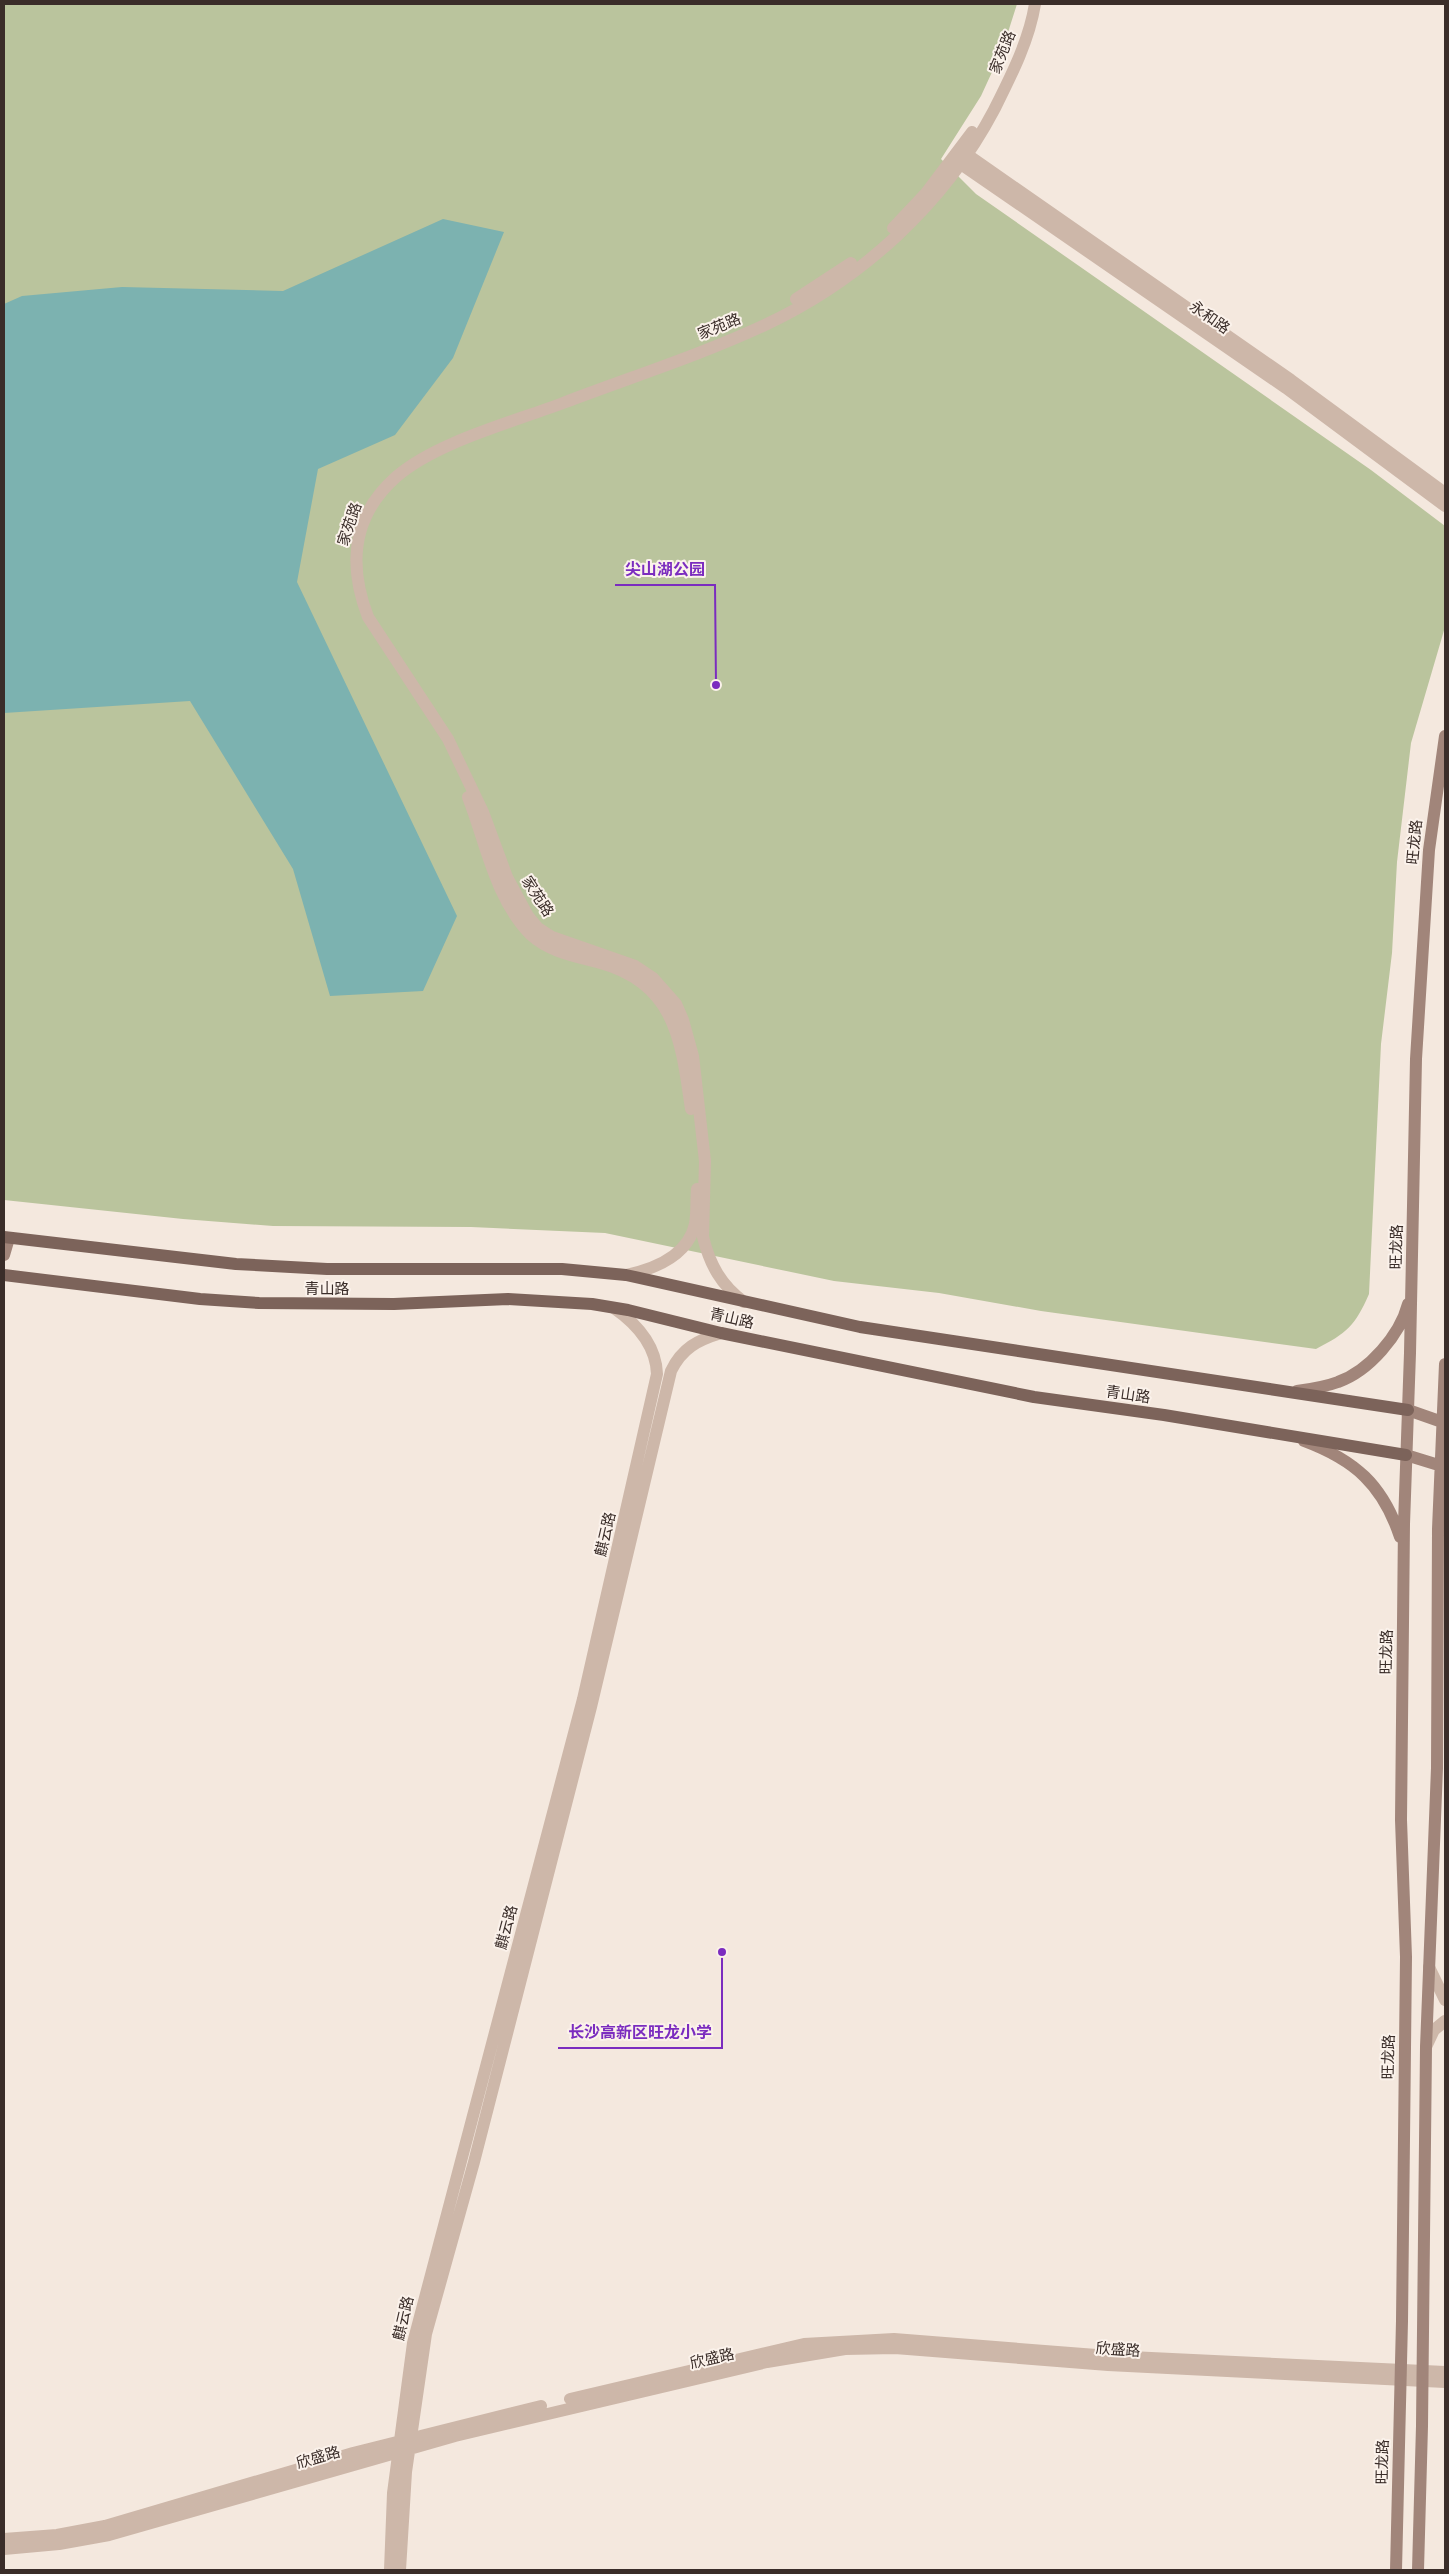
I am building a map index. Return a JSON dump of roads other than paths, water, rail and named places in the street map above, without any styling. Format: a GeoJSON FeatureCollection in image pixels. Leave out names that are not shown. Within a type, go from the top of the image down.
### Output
{"type":"FeatureCollection","features":[{"type":"Feature","properties":{"kind":"main road","name":"旺龙路"},"geometry":{"type":"LineString","coordinates":[[1396,2570],[1406,1956],[1401,1820],[1403,1568],[1412,1290],[1416,1059],[1429,850],[1445,736]]}},
{"type":"Feature","properties":{"kind":"main road","name":"青山路"},"geometry":{"type":"LineString","coordinates":[[6,1237],[236,1264],[327,1268],[562,1269],[626,1275],[860,1327],[1408,1410],[1444,1422]]}},
{"type":"Feature","properties":{"kind":"main road"},"geometry":{"type":"LineString","coordinates":[[4,1255],[6,1237]]}},
{"type":"Feature","properties":{"kind":"main road","name":"青山路"},"geometry":{"type":"LineString","coordinates":[[4,1275],[200,1299],[259,1303],[394,1304],[508,1299],[557,1301],[614,1308],[721,1333],[1034,1397],[1406,1455],[1443,1466]]}},
{"type":"Feature","properties":{"kind":"main road"},"geometry":{"type":"LineString","coordinates":[[1290,1392],[1333,1384],[1360,1371],[1396,1333],[1406,1314],[1412,1290]]}},
{"type":"Feature","properties":{"kind":"main road"},"geometry":{"type":"LineString","coordinates":[[1418,2570],[1426,2047],[1437,1768],[1438,1586],[1445,1364]]}},
{"type":"Feature","properties":{"kind":"main road"},"geometry":{"type":"LineString","coordinates":[[1287,1435],[1341,1458],[1364,1475],[1380,1492],[1392,1515],[1400,1538],[1403,1568]]}},
{"type":"Feature","properties":{"kind":"main road"},"geometry":{"type":"LineString","coordinates":[[1438,1586],[1445,1552]]}},
{"type":"Feature","properties":{"kind":"street","name":"家苑路"},"geometry":{"type":"LineString","coordinates":[[626,1275],[655,1267],[675,1254],[690,1238],[695,1224],[698,1161],[683,1055],[677,1031],[667,1010],[653,992],[630,974],[548,947],[531,935],[509,905],[497,881],[460,777],[443,742],[361,620],[353,599],[349,577],[348,557],[354,530],[365,502],[378,485],[393,468],[415,454],[479,425],[732,331],[766,316],[801,296],[858,258],[896,226],[960,157],[1002,77],[1018,39],[1027,4]]}},
{"type":"Feature","properties":{"kind":"street","name":"家苑路"},"geometry":{"type":"LineString","coordinates":[[746,1303],[733,1294],[716,1274],[706,1249],[704,1237],[705,1161],[693,1056],[683,1020],[676,1004],[653,978],[635,966],[552,937],[538,928],[528,916],[507,878],[483,812],[448,739],[368,617],[360,596],[356,576],[355,557],[358,540],[370,507],[383,490],[418,461],[482,433],[735,339],[769,323],[835,285],[900,233],[935,198],[1010,79],[1025,41],[1035,4]]}},
{"type":"Feature","properties":{"kind":"street","name":"永和路"},"geometry":{"type":"LineString","coordinates":[[960,157],[1299,385],[1445,494]]}},
{"type":"Feature","properties":{"kind":"street","name":"永和路"},"geometry":{"type":"LineString","coordinates":[[960,157],[1225,348],[1286,388],[1445,506]]}},
{"type":"Feature","properties":{"kind":"street","name":"麒云路"},"geometry":{"type":"LineString","coordinates":[[400,2570],[404,2445],[413,2344],[419,2315],[467,2144],[585,1691],[655,1386],[657,1367],[651,1348],[635,1324],[614,1308]]}},
{"type":"Feature","properties":{"kind":"street","name":"麒云路"},"geometry":{"type":"LineString","coordinates":[[390,2570],[393,2493],[434,2297],[474,2162],[588,1716],[671,1371],[677,1359],[686,1348],[698,1341],[721,1333]]}},
{"type":"Feature","properties":{"kind":"street"},"geometry":{"type":"LineString","coordinates":[[1428,1963],[1436,1985],[1445,2000]]}},
{"type":"Feature","properties":{"kind":"street"},"geometry":{"type":"LineString","coordinates":[[1426,2047],[1434,2030],[1445,2021]]}},
{"type":"Feature","properties":{"kind":"street","name":"欣盛路"},"geometry":{"type":"LineString","coordinates":[[4,2539],[57,2535],[105,2526],[404,2445],[804,2344],[841,2340],[894,2339],[1109,2356],[1422,2376],[1445,2382]]}},
{"type":"Feature","properties":{"kind":"street","name":"欣盛路"},"geometry":{"type":"LineString","coordinates":[[1422,2376],[1445,2372]]}},
{"type":"Feature","properties":{"kind":"street","name":"欣盛路"},"geometry":{"type":"LineString","coordinates":[[4,2549],[59,2544],[109,2535],[404,2445]]}},
{"type":"Feature","properties":{"kind":"water"},"geometry":{"type":"Polygon","coordinates":[[[443,219],[504,232],[453,358],[395,435],[318,469],[297,582],[457,916],[423,991],[330,996],[293,869],[190,701],[4,713],[4,304],[22,296],[122,287],[283,291],[443,219]]]}},
{"type":"Feature","properties":{"kind":"place","name":"尖山湖公园"},"geometry":{"type":"Point","coordinates":[716,685]}},
{"type":"Feature","properties":{"kind":"place","name":"长沙高新区旺龙小学"},"geometry":{"type":"Point","coordinates":[722,1952]}}]}
